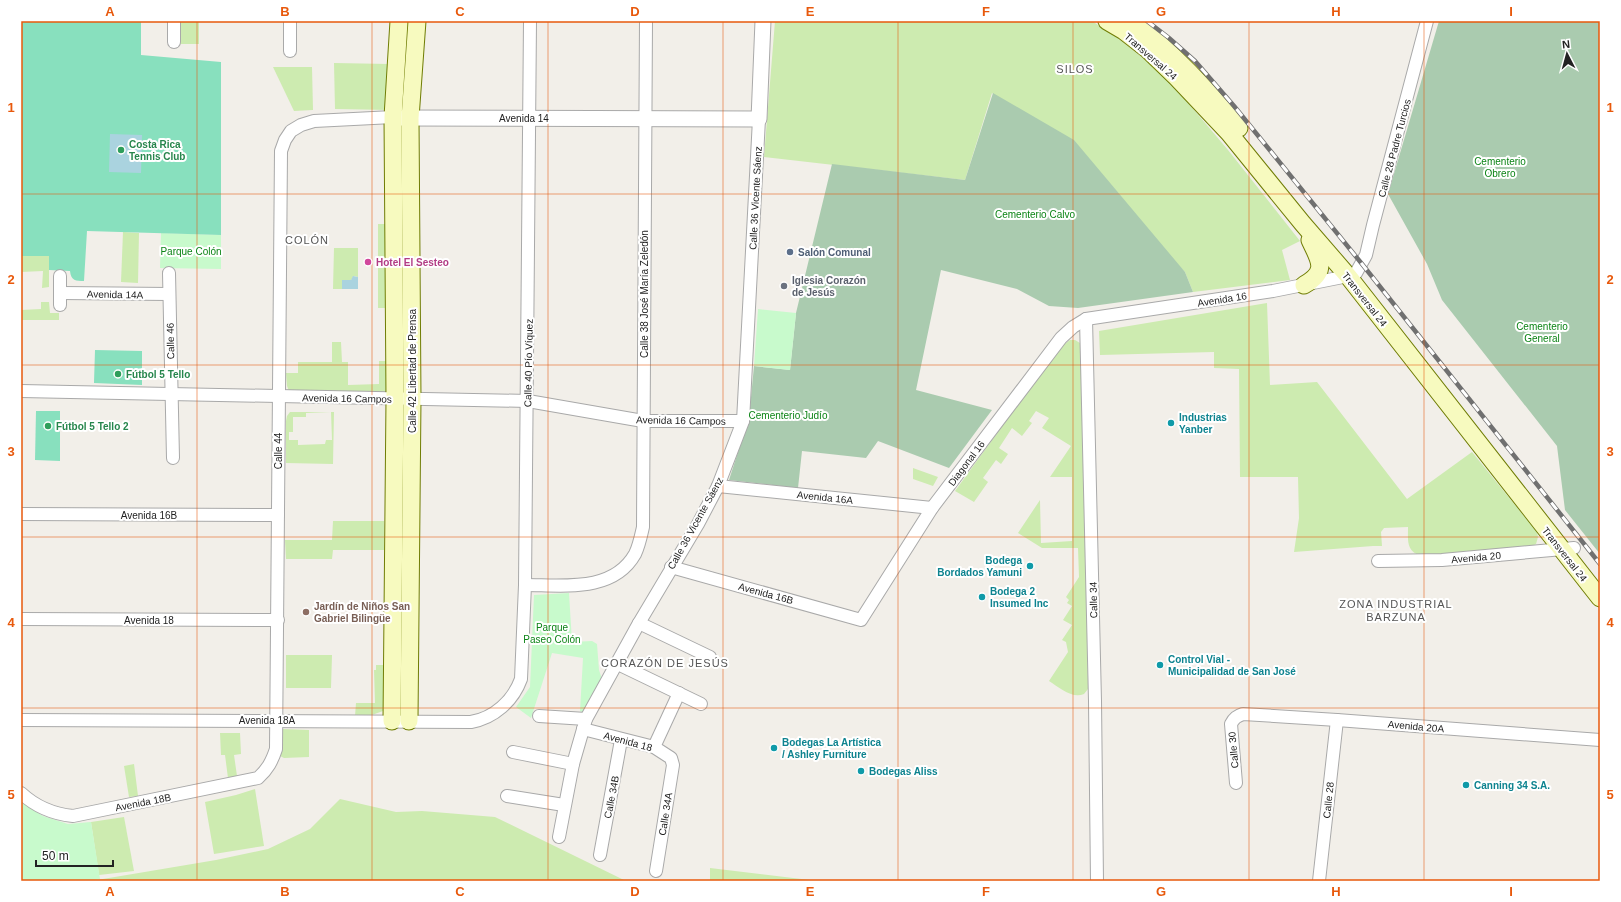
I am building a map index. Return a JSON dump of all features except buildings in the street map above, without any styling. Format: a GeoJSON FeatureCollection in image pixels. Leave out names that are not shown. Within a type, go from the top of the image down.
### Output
{"type":"FeatureCollection","features":[{"type":"Feature","properties":{"kind":"main road","name":"Calle 42 Libertad de Prensa"},"geometry":{"type":"LineString","coordinates":[[399,21],[401,118],[412,399],[409,721]]}},
{"type":"Feature","properties":{"kind":"main road","name":"Calle 42 Libertad de Prensa"},"geometry":{"type":"LineString","coordinates":[[392,721],[395,399],[401,118],[417,21]]}},
{"type":"Feature","properties":{"kind":"main road","name":"Transversal 24"},"geometry":{"type":"LineString","coordinates":[[1107,21],[1124,31],[1147,49],[1233,130],[1352,274],[1568,548],[1600,598]]}},
{"type":"Feature","properties":{"kind":"main road","name":"Transversal 24"},"geometry":{"type":"LineString","coordinates":[[1132,21],[1176,58],[1204,87],[1233,130],[1303,224],[1352,274]]}},
{"type":"Feature","properties":{"kind":"main road"},"geometry":{"type":"LineString","coordinates":[[1303,224],[1320,263],[1317,275],[1313,280],[1304,285]]}},
{"type":"Feature","properties":{"kind":"main road","name":"Transversal 24"},"geometry":{"type":"LineString","coordinates":[[1568,548],[1600,580]]}},
{"type":"Feature","properties":{"kind":"street"},"geometry":{"type":"LineString","coordinates":[[174,21],[174,42]]}},
{"type":"Feature","properties":{"kind":"street"},"geometry":{"type":"LineString","coordinates":[[290,21],[290,50]]}},
{"type":"Feature","properties":{"kind":"street","name":"Calle 40 Pío Víquez"},"geometry":{"type":"LineString","coordinates":[[508,702],[516,691],[521,679],[525,585],[528,401],[530,21]]}},
{"type":"Feature","properties":{"kind":"street","name":"Calle 38 José María Zeledón"},"geometry":{"type":"LineString","coordinates":[[525,585],[591,584],[608,579],[618,573],[635,554],[643,527],[646,21]]}},
{"type":"Feature","properties":{"kind":"street","name":"Calle 36 Vicente Sáenz"},"geometry":{"type":"LineString","coordinates":[[559,837],[573,764],[585,724],[639,623],[718,486],[743,421],[763,21]]}},
{"type":"Feature","properties":{"kind":"street","name":"Calle 28 Padre Turcios"},"geometry":{"type":"LineString","coordinates":[[1352,274],[1366,255],[1427,21]]}},
{"type":"Feature","properties":{"kind":"street","name":"Avenida 14"},"geometry":{"type":"LineString","coordinates":[[291,131],[301,125],[314,121],[401,118],[759,119]]}},
{"type":"Feature","properties":{"kind":"street","name":"Calle 44"},"geometry":{"type":"LineString","coordinates":[[267,770],[276,749],[281,151],[285,140],[291,131]]}},
{"type":"Feature","properties":{"kind":"street","name":"Calle 46"},"geometry":{"type":"LineString","coordinates":[[169,273],[173,458]]}},
{"type":"Feature","properties":{"kind":"street","name":"Avenida 16"},"geometry":{"type":"LineString","coordinates":[[1086,319],[1304,285],[1352,274]]}},
{"type":"Feature","properties":{"kind":"street"},"geometry":{"type":"LineString","coordinates":[[60,276],[60,305]]}},
{"type":"Feature","properties":{"kind":"street","name":"Avenida 14A"},"geometry":{"type":"LineString","coordinates":[[61,293],[170,294]]}},
{"type":"Feature","properties":{"kind":"street","name":"Diagonal 16"},"geometry":{"type":"LineString","coordinates":[[860,620],[932,508],[1061,338],[1073,327],[1086,319]]}},
{"type":"Feature","properties":{"kind":"street","name":"Calle 34"},"geometry":{"type":"LineString","coordinates":[[1086,319],[1095,693],[1097,881]]}},
{"type":"Feature","properties":{"kind":"street","name":"Avenida 16 Campos"},"geometry":{"type":"LineString","coordinates":[[21,391],[528,401],[643,421],[743,421]]}},
{"type":"Feature","properties":{"kind":"street","name":"Avenida 16A"},"geometry":{"type":"LineString","coordinates":[[718,486],[932,508]]}},
{"type":"Feature","properties":{"kind":"street","name":"Avenida 16B"},"geometry":{"type":"LineString","coordinates":[[21,514],[278,515]]}},
{"type":"Feature","properties":{"kind":"street","name":"Avenida 20"},"geometry":{"type":"LineString","coordinates":[[1378,561],[1442,560],[1568,548]]}},
{"type":"Feature","properties":{"kind":"street","name":"Avenida 16B"},"geometry":{"type":"LineString","coordinates":[[672,567],[860,620]]}},
{"type":"Feature","properties":{"kind":"street","name":"Avenida 18"},"geometry":{"type":"LineString","coordinates":[[21,619],[278,620]]}},
{"type":"Feature","properties":{"kind":"street"},"geometry":{"type":"LineString","coordinates":[[639,623],[710,657]]}},
{"type":"Feature","properties":{"kind":"street"},"geometry":{"type":"LineString","coordinates":[[618,664],[701,704]]}},
{"type":"Feature","properties":{"kind":"street"},"geometry":{"type":"LineString","coordinates":[[654,747],[679,693]]}},
{"type":"Feature","properties":{"kind":"street","name":"Avenida 18A"},"geometry":{"type":"LineString","coordinates":[[21,720],[471,722],[478,721],[498,710],[508,702]]}},
{"type":"Feature","properties":{"kind":"street","name":"Avenida 20A"},"geometry":{"type":"LineString","coordinates":[[1234,719],[1243,714],[1600,740]]}},
{"type":"Feature","properties":{"kind":"street","name":"Avenida 18"},"geometry":{"type":"LineString","coordinates":[[538,716],[585,724],[621,740],[654,747],[670,758]]}},
{"type":"Feature","properties":{"kind":"street","name":"Calle 30"},"geometry":{"type":"LineString","coordinates":[[1234,719],[1231,729],[1236,783]]}},
{"type":"Feature","properties":{"kind":"street","name":"Calle 28"},"geometry":{"type":"LineString","coordinates":[[1318,881],[1337,720]]}},
{"type":"Feature","properties":{"kind":"street","name":"Calle 34B"},"geometry":{"type":"LineString","coordinates":[[600,855],[621,740]]}},
{"type":"Feature","properties":{"kind":"street"},"geometry":{"type":"LineString","coordinates":[[513,752],[573,764]]}},
{"type":"Feature","properties":{"kind":"street","name":"Calle 34A"},"geometry":{"type":"LineString","coordinates":[[656,871],[672,765],[670,758]]}},
{"type":"Feature","properties":{"kind":"street","name":"Avenida 18B"},"geometry":{"type":"LineString","coordinates":[[21,793],[41,808],[60,815],[73,816],[241,783],[258,778],[267,770]]}},
{"type":"Feature","properties":{"kind":"street"},"geometry":{"type":"LineString","coordinates":[[507,796],[564,805]]}},
{"type":"Feature","properties":{"kind":"green space","name":"Costa Rica Tennis Club"},"geometry":{"type":"Polygon","coordinates":[[[22,21],[141,21],[141,55],[221,62],[221,235],[87,231],[84,281],[74,280],[71,277],[70,271],[49,270],[49,256],[21,256],[22,21]]]}},
{"type":"Feature","properties":{"kind":"green space"},"geometry":{"type":"Polygon","coordinates":[[[178,21],[199,21],[199,44],[178,44],[178,21]]]}},
{"type":"Feature","properties":{"kind":"green space"},"geometry":{"type":"Polygon","coordinates":[[[775,21],[1092,21],[1119,39],[1148,62],[1178,91],[1228,150],[1300,241],[1282,250],[1290,280],[1193,292],[1185,272],[992,93],[965,180],[764,157],[775,21]]]}},
{"type":"Feature","properties":{"kind":"green space","name":"Cementerio Obrero"},"geometry":{"type":"Polygon","coordinates":[[[1439,21],[1600,21],[1600,554],[1565,510],[1557,446],[1442,300],[1427,264],[1388,194],[1439,21]]]}},
{"type":"Feature","properties":{"kind":"green space"},"geometry":{"type":"Polygon","coordinates":[[[334,63],[390,64],[390,110],[335,109],[334,63]]]}},
{"type":"Feature","properties":{"kind":"green space"},"geometry":{"type":"Polygon","coordinates":[[[273,67],[312,67],[313,110],[294,111],[273,67]]]}},
{"type":"Feature","properties":{"kind":"green space","name":"Cementerio Calvo"},"geometry":{"type":"Polygon","coordinates":[[[993,93],[1074,140],[1185,272],[1193,292],[1078,308],[1049,306],[1017,289],[941,270],[916,390],[992,410],[949,468],[878,441],[866,458],[802,451],[798,488],[729,480],[749,418],[754,366],[790,370],[796,313],[832,164],[965,180],[993,93]]]}},
{"type":"Feature","properties":{"kind":"green space"},"geometry":{"type":"Polygon","coordinates":[[[378,224],[387,224],[388,308],[378,308],[378,224]]]}},
{"type":"Feature","properties":{"kind":"green space"},"geometry":{"type":"Polygon","coordinates":[[[123,232],[139,233],[138,283],[121,282],[123,232]]]}},
{"type":"Feature","properties":{"kind":"green space","name":"Parque Colón"},"geometry":{"type":"Polygon","coordinates":[[[161,233],[221,235],[221,269],[160,268],[161,233]]]}},
{"type":"Feature","properties":{"kind":"green space"},"geometry":{"type":"Polygon","coordinates":[[[334,248],[358,248],[358,277],[354,276],[351,280],[342,280],[342,289],[333,289],[334,248]]]}},
{"type":"Feature","properties":{"kind":"green space"},"geometry":{"type":"Polygon","coordinates":[[[21,256],[49,256],[49,287],[42,288],[43,271],[21,272],[21,256]]]}},
{"type":"Feature","properties":{"kind":"green space"},"geometry":{"type":"Polygon","coordinates":[[[41,302],[49,302],[50,313],[59,313],[59,320],[21,320],[21,310],[41,309],[41,302]]]}},
{"type":"Feature","properties":{"kind":"green space"},"geometry":{"type":"Polygon","coordinates":[[[1267,303],[1270,385],[1317,382],[1407,499],[1472,452],[1537,532],[1538,537],[1536,544],[1532,546],[1421,556],[1416,554],[1410,548],[1408,541],[1408,527],[1384,528],[1381,532],[1382,546],[1294,552],[1299,518],[1298,477],[1240,477],[1239,369],[1214,368],[1214,352],[1100,355],[1099,331],[1267,303]]]}},
{"type":"Feature","properties":{"kind":"green space"},"geometry":{"type":"Polygon","coordinates":[[[758,309],[796,313],[790,370],[754,366],[758,309]]]}},
{"type":"Feature","properties":{"kind":"green space"},"geometry":{"type":"Polygon","coordinates":[[[1070,340],[1075,340],[1080,343],[1082,349],[1088,689],[1084,694],[1080,695],[1066,692],[1049,681],[1068,652],[1066,642],[1062,640],[1072,625],[1063,620],[1072,606],[1067,603],[1069,600],[1066,597],[1079,577],[1078,548],[1042,548],[1018,533],[1040,500],[1041,543],[1072,541],[1072,477],[1050,477],[1071,446],[1042,428],[1049,418],[1036,411],[1029,421],[1032,423],[1022,436],[1012,428],[999,448],[1008,454],[1001,464],[996,460],[983,478],[988,482],[974,502],[955,491],[1059,348],[1070,340]]]}},
{"type":"Feature","properties":{"kind":"green space"},"geometry":{"type":"Polygon","coordinates":[[[332,342],[341,342],[342,362],[348,362],[348,385],[379,384],[379,361],[389,361],[388,390],[386,392],[289,391],[286,373],[298,373],[298,362],[332,362],[332,342]]]}},
{"type":"Feature","properties":{"kind":"green space","name":"Fútbol 5 Tello"},"geometry":{"type":"Polygon","coordinates":[[[95,350],[142,351],[142,385],[94,383],[95,350]]]}},
{"type":"Feature","properties":{"kind":"green space","name":"Fútbol 5 Tello 2"},"geometry":{"type":"Polygon","coordinates":[[[36,411],[60,411],[60,461],[35,460],[36,411]]]}},
{"type":"Feature","properties":{"kind":"green space"},"geometry":{"type":"Polygon","coordinates":[[[290,412],[331,412],[334,412],[333,464],[286,463],[287,416],[290,412]],[[331,412],[306,413],[306,417],[293,417],[293,432],[289,432],[289,440],[298,440],[298,445],[325,444],[326,440],[332,440],[331,412]]]}},
{"type":"Feature","properties":{"kind":"green space"},"geometry":{"type":"Polygon","coordinates":[[[913,468],[938,477],[933,486],[913,479],[913,468]]]}},
{"type":"Feature","properties":{"kind":"green space"},"geometry":{"type":"Polygon","coordinates":[[[333,521],[384,521],[384,550],[333,550],[332,559],[286,559],[285,540],[332,540],[333,521]]]}},
{"type":"Feature","properties":{"kind":"green space","name":"Parque Paseo Colón"},"geometry":{"type":"Polygon","coordinates":[[[569,593],[572,642],[592,641],[597,644],[599,670],[602,679],[584,713],[580,711],[583,658],[552,653],[531,718],[516,707],[530,687],[534,595],[569,593]]]}},
{"type":"Feature","properties":{"kind":"green space"},"geometry":{"type":"Polygon","coordinates":[[[286,655],[332,655],[331,688],[286,688],[286,655]]]}},
{"type":"Feature","properties":{"kind":"green space"},"geometry":{"type":"Polygon","coordinates":[[[376,665],[383,665],[383,711],[372,715],[355,716],[356,703],[375,703],[374,670],[376,670],[376,665]]]}},
{"type":"Feature","properties":{"kind":"green space"},"geometry":{"type":"Polygon","coordinates":[[[283,729],[309,730],[309,757],[284,758],[280,756],[280,733],[283,729]]]}},
{"type":"Feature","properties":{"kind":"green space"},"geometry":{"type":"Polygon","coordinates":[[[220,733],[240,733],[241,754],[234,755],[237,776],[228,778],[225,755],[221,755],[220,733]]]}},
{"type":"Feature","properties":{"kind":"green space"},"geometry":{"type":"Polygon","coordinates":[[[134,764],[138,796],[129,797],[124,766],[134,764]]]}},
{"type":"Feature","properties":{"kind":"green space"},"geometry":{"type":"Polygon","coordinates":[[[255,789],[264,846],[214,854],[205,802],[255,789]]]}},
{"type":"Feature","properties":{"kind":"green space"},"geometry":{"type":"Polygon","coordinates":[[[340,799],[396,812],[422,811],[495,817],[626,881],[91,881],[216,860],[268,849],[310,829],[340,799]]]}},
{"type":"Feature","properties":{"kind":"green space"},"geometry":{"type":"Polygon","coordinates":[[[21,802],[43,816],[68,824],[91,822],[100,879],[91,881],[21,881],[21,802]]]}},
{"type":"Feature","properties":{"kind":"green space"},"geometry":{"type":"Polygon","coordinates":[[[124,817],[134,871],[99,875],[91,822],[124,817]]]}},
{"type":"Feature","properties":{"kind":"green space"},"geometry":{"type":"Polygon","coordinates":[[[710,868],[818,881],[710,881],[710,868]]]}},
{"type":"Feature","properties":{"kind":"water"},"geometry":{"type":"Polygon","coordinates":[[[110,134],[142,135],[141,173],[109,172],[110,134]]]}},
{"type":"Feature","properties":{"kind":"water"},"geometry":{"type":"Polygon","coordinates":[[[353,276],[358,277],[358,289],[342,289],[342,280],[351,280],[353,276]]]}},
{"type":"Feature","properties":{"kind":"railway"},"geometry":{"type":"LineString","coordinates":[[1147,21],[1195,61],[1234,106],[1362,264],[1600,564]]}},
{"type":"Feature","properties":{"kind":"place","name":"Costa Rica Tennis Club"},"geometry":{"type":"Point","coordinates":[121,150]}},
{"type":"Feature","properties":{"kind":"place","name":"Salón Comunal"},"geometry":{"type":"Point","coordinates":[790,252]}},
{"type":"Feature","properties":{"kind":"place","name":"Hotel El Sesteo"},"geometry":{"type":"Point","coordinates":[368,262]}},
{"type":"Feature","properties":{"kind":"place","name":"Iglesia Corazón de Jesús"},"geometry":{"type":"Point","coordinates":[784,286]}},
{"type":"Feature","properties":{"kind":"place","name":"Fútbol 5 Tello"},"geometry":{"type":"Point","coordinates":[118,374]}},
{"type":"Feature","properties":{"kind":"place","name":"Industrias Yanber"},"geometry":{"type":"Point","coordinates":[1171,423]}},
{"type":"Feature","properties":{"kind":"place","name":"Fútbol 5 Tello 2"},"geometry":{"type":"Point","coordinates":[48,426]}},
{"type":"Feature","properties":{"kind":"place","name":"Bodega Bordados Yamuni"},"geometry":{"type":"Point","coordinates":[1030,566]}},
{"type":"Feature","properties":{"kind":"place","name":"Bodega 2 Insumed Inc"},"geometry":{"type":"Point","coordinates":[982,597]}},
{"type":"Feature","properties":{"kind":"place","name":"Jardín de Niños San Gabriel Bilingüe"},"geometry":{"type":"Point","coordinates":[306,612]}},
{"type":"Feature","properties":{"kind":"place","name":"Control Vial - Municipalidad de San José"},"geometry":{"type":"Point","coordinates":[1160,665]}},
{"type":"Feature","properties":{"kind":"place","name":"Bodegas La Artística / Ashley Furniture"},"geometry":{"type":"Point","coordinates":[774,748]}},
{"type":"Feature","properties":{"kind":"place","name":"Bodegas Aliss"},"geometry":{"type":"Point","coordinates":[861,771]}},
{"type":"Feature","properties":{"kind":"place","name":"Canning 34 S.A."},"geometry":{"type":"Point","coordinates":[1466,785]}},
{"type":"Feature","properties":{"kind":"district","name":"SILOS"},"geometry":{"type":"Point","coordinates":[1075,69]}},
{"type":"Feature","properties":{"kind":"district","name":"COLÓN"},"geometry":{"type":"Point","coordinates":[307,240]}},
{"type":"Feature","properties":{"kind":"district","name":"ZONA INDUSTRIAL BARZUNA"},"geometry":{"type":"Point","coordinates":[1396,610]}},
{"type":"Feature","properties":{"kind":"district","name":"CORAZÓN DE JESÚS"},"geometry":{"type":"Point","coordinates":[665,663]}},
{"type":"Feature","properties":{"kind":"park label","name":"Cementerio General"},"geometry":{"type":"Point","coordinates":[1542,332]}},
{"type":"Feature","properties":{"kind":"park label","name":"Cementerio Judío"},"geometry":{"type":"Point","coordinates":[788,415]}}]}
